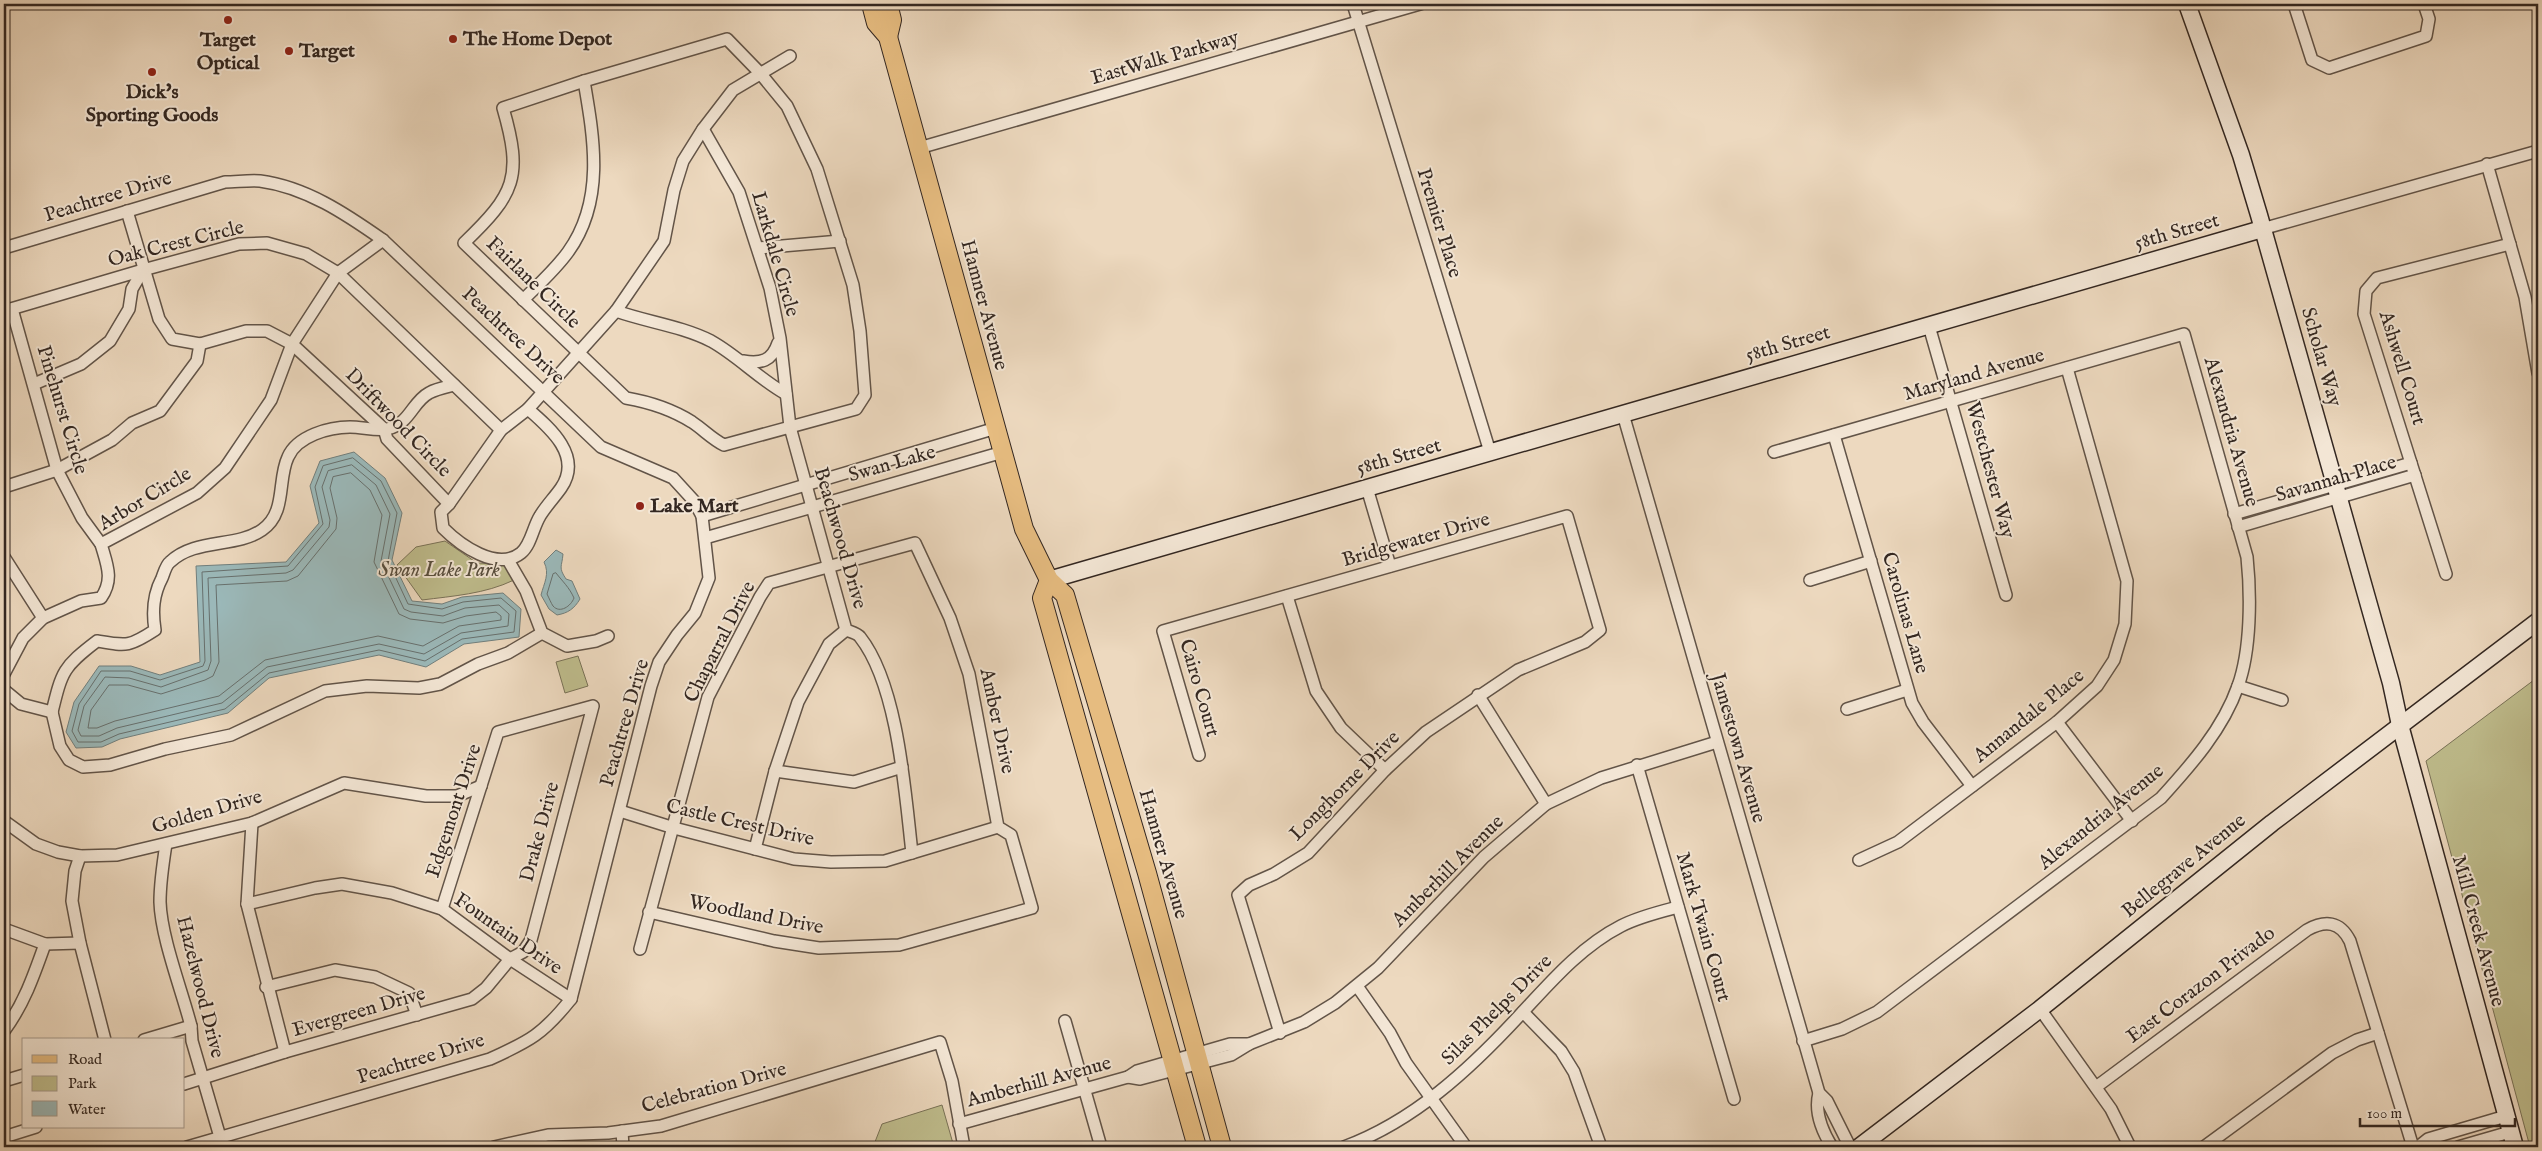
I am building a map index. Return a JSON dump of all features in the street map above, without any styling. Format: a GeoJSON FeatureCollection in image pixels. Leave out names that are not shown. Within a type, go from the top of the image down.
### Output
{"type":"FeatureCollection","features":[{"type":"Feature","properties":{"kind":"main road","name":"Hamner Avenue"},"geometry":{"type":"LineString","coordinates":[[870,4],[876,22],[888,37],[1024,529],[1049,580],[1066,595],[1147,873],[1222,1147]]}},
{"type":"Feature","properties":{"kind":"main road","name":"Hamner Avenue"},"geometry":{"type":"LineString","coordinates":[[888,4],[892,20],[888,37]]}},
{"type":"Feature","properties":{"kind":"main road"},"geometry":{"type":"LineString","coordinates":[[1049,580],[1042,598],[1197,1147]]}},
{"type":"Feature","properties":{"kind":"street","name":"Premier Place"},"geometry":{"type":"LineString","coordinates":[[1353,4],[1490,452]]}},
{"type":"Feature","properties":{"kind":"street","name":"EastWalk Parkway"},"geometry":{"type":"LineString","coordinates":[[919,148],[1420,4]]}},
{"type":"Feature","properties":{"kind":"street","name":"Scholar Way"},"geometry":{"type":"LineString","coordinates":[[2187,4],[2241,155],[2391,683],[2400,725]]}},
{"type":"Feature","properties":{"kind":"street"},"geometry":{"type":"LineString","coordinates":[[2294,4],[2312,60],[2329,68],[2426,36],[2428,18],[2424,4]]}},
{"type":"Feature","properties":{"kind":"street","name":"Fairlane Circle"},"geometry":{"type":"LineString","coordinates":[[727,39],[760,73],[787,106],[817,169],[853,285],[860,331],[865,395],[856,409],[724,445],[709,438],[693,423],[668,411],[646,402],[626,398],[464,243],[492,216],[512,182],[513,144],[503,108],[584,81],[727,39]]}},
{"type":"Feature","properties":{"kind":"street"},"geometry":{"type":"LineString","coordinates":[[528,408],[550,428],[563,444],[567,460],[567,477],[542,513],[521,553],[508,560],[484,556],[455,540],[443,528],[441,512],[449,504],[501,430],[528,408],[616,310],[664,241],[674,190],[683,161],[702,129],[733,90],[790,56]]}},
{"type":"Feature","properties":{"kind":"street"},"geometry":{"type":"LineString","coordinates":[[523,300],[568,252],[583,225],[596,172],[594,140],[584,81]]}},
{"type":"Feature","properties":{"kind":"street","name":"Larkdale Circle"},"geometry":{"type":"LineString","coordinates":[[702,129],[739,192],[770,288],[780,338],[790,427]]}},
{"type":"Feature","properties":{"kind":"street","name":"58th Street"},"geometry":{"type":"LineString","coordinates":[[1049,580],[2487,164],[2538,151]]}},
{"type":"Feature","properties":{"kind":"street"},"geometry":{"type":"LineString","coordinates":[[2487,164],[2525,296],[2538,373]]}},
{"type":"Feature","properties":{"kind":"street","name":"Peachtree Drive"},"geometry":{"type":"LineString","coordinates":[[4,248],[225,182],[260,181],[305,194],[344,213],[383,240],[601,447],[673,478],[694,501],[702,516],[709,578],[695,613],[659,662],[651,686],[571,999],[549,1026],[525,1043],[490,1059],[187,1147]]}},
{"type":"Feature","properties":{"kind":"street","name":"Driftwood Circle"},"geometry":{"type":"LineString","coordinates":[[127,211],[159,319],[172,339],[200,344],[246,331],[267,331],[292,344],[384,429],[387,439],[449,504]]}},
{"type":"Feature","properties":{"kind":"street","name":"Arbor Circle"},"geometry":{"type":"LineString","coordinates":[[4,674],[23,638],[43,618],[81,601],[101,598],[107,590],[110,578],[101,544],[197,493],[225,468],[271,400],[292,344],[338,273],[383,240]]}},
{"type":"Feature","properties":{"kind":"street"},"geometry":{"type":"LineString","coordinates":[[758,248],[840,241]]}},
{"type":"Feature","properties":{"kind":"street","name":"Oak Crest Circle"},"geometry":{"type":"LineString","coordinates":[[8,310],[239,244],[267,243],[306,254],[338,273],[501,430]]}},
{"type":"Feature","properties":{"kind":"street","name":"Ashwell Court"},"geometry":{"type":"LineString","coordinates":[[2446,574],[2364,314],[2366,291],[2377,278],[2510,244]]}},
{"type":"Feature","properties":{"kind":"street"},"geometry":{"type":"LineString","coordinates":[[34,384],[81,364],[110,341],[129,309],[132,289],[143,270]]}},
{"type":"Feature","properties":{"kind":"street","name":"Pinehurst Circle"},"geometry":{"type":"LineString","coordinates":[[8,310],[34,384],[57,470],[82,518],[101,544]]}},
{"type":"Feature","properties":{"kind":"street"},"geometry":{"type":"LineString","coordinates":[[616,310],[644,321],[688,330],[713,342],[786,394]]}},
{"type":"Feature","properties":{"kind":"street","name":"Westchester Way"},"geometry":{"type":"LineString","coordinates":[[1929,326],[2006,595]]}},
{"type":"Feature","properties":{"kind":"street","name":"Maryland Avenue"},"geometry":{"type":"LineString","coordinates":[[1774,452],[2184,334]]}},
{"type":"Feature","properties":{"kind":"street","name":"Alexandria Avenue"},"geometry":{"type":"LineString","coordinates":[[1803,1041],[1842,1030],[1877,1012],[2132,821],[2161,798],[2187,769],[2217,728],[2238,686],[2246,644],[2250,591],[2247,558],[2184,334]]}},
{"type":"Feature","properties":{"kind":"street"},"geometry":{"type":"LineString","coordinates":[[741,361],[758,364],[770,358],[775,354],[780,338]]}},
{"type":"Feature","properties":{"kind":"street"},"geometry":{"type":"LineString","coordinates":[[4,487],[57,470],[112,440],[132,423],[160,411],[198,361],[200,344]]}},
{"type":"Feature","properties":{"kind":"street","name":"Annandale Place"},"geometry":{"type":"LineString","coordinates":[[1859,860],[1898,842],[2057,722],[2080,703],[2107,674],[2120,643],[2127,604],[2124,565],[2067,368]]}},
{"type":"Feature","properties":{"kind":"street"},"geometry":{"type":"LineString","coordinates":[[454,385],[428,393],[399,426],[384,429],[347,427],[311,434],[298,444],[288,456],[278,509],[272,520],[263,529],[248,537],[197,548],[170,562],[158,586],[152,610],[155,630],[133,644],[120,645],[97,641],[75,658],[61,676],[52,712],[60,746],[69,760],[83,767],[110,765],[166,749],[231,735],[325,691],[367,686],[419,688],[440,684],[478,664],[508,653],[542,633]]}},
{"type":"Feature","properties":{"kind":"street","name":"Jamestown Avenue"},"geometry":{"type":"LineString","coordinates":[[1623,414],[1819,1093],[1827,1101],[1850,1147]]}},
{"type":"Feature","properties":{"kind":"street","name":"Beachwood Drive"},"geometry":{"type":"LineString","coordinates":[[790,427],[846,630],[859,635],[880,673],[902,767],[912,853]]}},
{"type":"Feature","properties":{"kind":"street","name":"Swan Lake"},"geometry":{"type":"LineString","coordinates":[[702,516],[996,428]]}},
{"type":"Feature","properties":{"kind":"street","name":"Carolinas Lane"},"geometry":{"type":"LineString","coordinates":[[1834,435],[1907,690],[1923,722],[1972,786]]}},
{"type":"Feature","properties":{"kind":"street","name":"Swan Lake"},"geometry":{"type":"LineString","coordinates":[[705,538],[1002,452]]}},
{"type":"Feature","properties":{"kind":"street","name":"Savannah Place"},"geometry":{"type":"LineString","coordinates":[[2238,527],[2337,493],[2412,463]]}},
{"type":"Feature","properties":{"kind":"street","name":"Savannah Place"},"geometry":{"type":"LineString","coordinates":[[2234,514],[2415,475]]}},
{"type":"Feature","properties":{"kind":"street"},"geometry":{"type":"LineString","coordinates":[[1367,488],[1390,566]]}},
{"type":"Feature","properties":{"kind":"street","name":"Bridgewater Drive"},"geometry":{"type":"LineString","coordinates":[[1163,632],[1566,516],[1600,630]]}},
{"type":"Feature","properties":{"kind":"street","name":"Chaparral Drive"},"geometry":{"type":"LineString","coordinates":[[640,949],[708,697],[760,597],[770,583],[914,543]]}},
{"type":"Feature","properties":{"kind":"street","name":"Amber Drive"},"geometry":{"type":"LineString","coordinates":[[914,543],[950,618],[969,674],[998,827]]}},
{"type":"Feature","properties":{"kind":"street"},"geometry":{"type":"LineString","coordinates":[[4,557],[43,618]]}},
{"type":"Feature","properties":{"kind":"street"},"geometry":{"type":"LineString","coordinates":[[508,560],[526,591],[542,633],[567,646],[596,641],[608,636]]}},
{"type":"Feature","properties":{"kind":"street"},"geometry":{"type":"LineString","coordinates":[[1810,580],[1871,561]]}},
{"type":"Feature","properties":{"kind":"street"},"geometry":{"type":"LineString","coordinates":[[1287,596],[1316,691],[1342,728],[1385,770]]}},
{"type":"Feature","properties":{"kind":"street","name":"Bellegrave Avenue"},"geometry":{"type":"LineString","coordinates":[[1859,1147],[2040,1009],[2272,823],[2538,621]]}},
{"type":"Feature","properties":{"kind":"street"},"geometry":{"type":"LineString","coordinates":[[755,849],[775,771],[798,702],[829,644],[846,630]]}},
{"type":"Feature","properties":{"kind":"street","name":"Longhorne Drive"},"geometry":{"type":"LineString","coordinates":[[1280,1033],[1238,895],[1249,885],[1274,874],[1308,853],[1385,770],[1426,732],[1478,695],[1518,670],[1586,642],[1600,630]]}},
{"type":"Feature","properties":{"kind":"street","name":"Cairo Court"},"geometry":{"type":"LineString","coordinates":[[1163,632],[1199,755]]}},
{"type":"Feature","properties":{"kind":"street"},"geometry":{"type":"LineString","coordinates":[[2238,686],[2282,700]]}},
{"type":"Feature","properties":{"kind":"street"},"geometry":{"type":"LineString","coordinates":[[4,690],[21,704],[52,712]]}},
{"type":"Feature","properties":{"kind":"street"},"geometry":{"type":"LineString","coordinates":[[1846,709],[1907,690]]}},
{"type":"Feature","properties":{"kind":"street"},"geometry":{"type":"LineString","coordinates":[[1478,695],[1546,804]]}},
{"type":"Feature","properties":{"kind":"street","name":"Edgemont Drive"},"geometry":{"type":"LineString","coordinates":[[442,909],[498,732],[593,706]]}},
{"type":"Feature","properties":{"kind":"street","name":"Drake Drive"},"geometry":{"type":"LineString","coordinates":[[510,960],[523,952],[531,940],[593,706]]}},
{"type":"Feature","properties":{"kind":"street"},"geometry":{"type":"LineString","coordinates":[[2057,722],[2132,821]]}},
{"type":"Feature","properties":{"kind":"street","name":"Mill Creek Avenue"},"geometry":{"type":"LineString","coordinates":[[2400,725],[2512,1139]]}},
{"type":"Feature","properties":{"kind":"street","name":"Amberhill Avenue"},"geometry":{"type":"LineString","coordinates":[[959,1124],[1085,1090],[1128,1077],[1137,1071],[1198,1059],[1231,1055],[1250,1044],[1280,1033],[1312,1017],[1358,986],[1420,926],[1484,857],[1546,804],[1571,791],[1637,765],[1717,742]]}},
{"type":"Feature","properties":{"kind":"street","name":"Mark Twain Court"},"geometry":{"type":"LineString","coordinates":[[1637,765],[1734,1099]]}},
{"type":"Feature","properties":{"kind":"street"},"geometry":{"type":"LineString","coordinates":[[775,771],[854,782],[902,767]]}},
{"type":"Feature","properties":{"kind":"street","name":"Golden Drive"},"geometry":{"type":"LineString","coordinates":[[4,822],[36,844],[58,852],[80,856],[117,854],[252,823],[344,782],[426,796],[457,796],[480,786]]}},
{"type":"Feature","properties":{"kind":"street","name":"Castle Crest Drive"},"geometry":{"type":"LineString","coordinates":[[620,811],[674,828],[794,859],[831,862],[885,861],[998,827]]}},
{"type":"Feature","properties":{"kind":"street"},"geometry":{"type":"LineString","coordinates":[[252,823],[247,904],[266,987],[285,1052]]}},
{"type":"Feature","properties":{"kind":"street","name":"Woodland Drive"},"geometry":{"type":"LineString","coordinates":[[649,912],[774,941],[819,948],[899,945],[1032,908],[1011,835],[998,827]]}},
{"type":"Feature","properties":{"kind":"street","name":"Hazelwood Drive"},"geometry":{"type":"LineString","coordinates":[[166,844],[161,873],[160,903],[163,923],[192,1026],[192,1041],[220,1137]]}},
{"type":"Feature","properties":{"kind":"street"},"geometry":{"type":"LineString","coordinates":[[80,856],[75,872],[72,901],[80,943],[104,1038]]}},
{"type":"Feature","properties":{"kind":"street","name":"Fountain Drive"},"geometry":{"type":"LineString","coordinates":[[247,904],[315,888],[342,884],[392,893],[442,909],[510,960],[571,999]]}},
{"type":"Feature","properties":{"kind":"street","name":"Silas Phelps Drive"},"geometry":{"type":"LineString","coordinates":[[1344,1147],[1363,1140],[1402,1119],[1458,1078],[1562,971],[1596,941],[1622,926],[1678,907]]}},
{"type":"Feature","properties":{"kind":"street","name":"East Corazon Privado"},"geometry":{"type":"LineString","coordinates":[[2096,1087],[2307,930],[2320,924],[2334,923],[2344,930],[2350,940],[2378,1033]]}},
{"type":"Feature","properties":{"kind":"street"},"geometry":{"type":"LineString","coordinates":[[4,929],[45,944],[80,943]]}},
{"type":"Feature","properties":{"kind":"street"},"geometry":{"type":"LineString","coordinates":[[4,1031],[18,1012],[33,980],[45,944]]}},
{"type":"Feature","properties":{"kind":"street","name":"Evergreen Drive"},"geometry":{"type":"LineString","coordinates":[[185,1084],[285,1052],[417,1015],[480,995],[510,960]]}},
{"type":"Feature","properties":{"kind":"street"},"geometry":{"type":"LineString","coordinates":[[266,987],[335,970],[367,975],[409,993],[417,1015]]}},
{"type":"Feature","properties":{"kind":"street"},"geometry":{"type":"LineString","coordinates":[[1358,986],[1390,1033],[1410,1069],[1466,1147]]}},
{"type":"Feature","properties":{"kind":"street"},"geometry":{"type":"LineString","coordinates":[[2040,1009],[2118,1120],[2130,1147]]}},
{"type":"Feature","properties":{"kind":"street"},"geometry":{"type":"LineString","coordinates":[[1523,1012],[1561,1052],[1574,1072],[1601,1147]]}},
{"type":"Feature","properties":{"kind":"street"},"geometry":{"type":"LineString","coordinates":[[1065,1021],[1101,1147]]}},
{"type":"Feature","properties":{"kind":"street"},"geometry":{"type":"LineString","coordinates":[[151,1038],[192,1026]]}},
{"type":"Feature","properties":{"kind":"street"},"geometry":{"type":"LineString","coordinates":[[2204,1147],[2332,1053],[2357,1040],[2378,1033],[2413,1147]]}},
{"type":"Feature","properties":{"kind":"street","name":"Celebration Drive"},"geometry":{"type":"LineString","coordinates":[[494,1147],[548,1135],[622,1131],[661,1126],[940,1042],[952,1081],[959,1124]]}},
{"type":"Feature","properties":{"kind":"street"},"geometry":{"type":"LineString","coordinates":[[4,1081],[22,1076]]}},
{"type":"Feature","properties":{"kind":"street","name":"Jamestown Avenue"},"geometry":{"type":"LineString","coordinates":[[1819,1093],[1816,1106],[1825,1136],[1832,1147]]}},
{"type":"Feature","properties":{"kind":"street"},"geometry":{"type":"LineString","coordinates":[[2418,1147],[2428,1139],[2506,1116]]}},
{"type":"Feature","properties":{"kind":"street"},"geometry":{"type":"LineString","coordinates":[[959,1124],[964,1147]]}},
{"type":"Feature","properties":{"kind":"street"},"geometry":{"type":"LineString","coordinates":[[4,1137],[33,1128]]}},
{"type":"Feature","properties":{"kind":"street"},"geometry":{"type":"LineString","coordinates":[[622,1131],[622,1147]]}},
{"type":"Feature","properties":{"kind":"street"},"geometry":{"type":"LineString","coordinates":[[2458,1147],[2512,1139]]}},
{"type":"Feature","properties":{"kind":"green space","name":"Swan Lake Park"},"geometry":{"type":"Polygon","coordinates":[[[445,541],[477,563],[505,564],[514,580],[503,585],[457,596],[422,600],[397,565],[416,547],[445,541]]]}},
{"type":"Feature","properties":{"kind":"green space"},"geometry":{"type":"Polygon","coordinates":[[[578,656],[588,686],[565,693],[556,662],[578,656]]]}},
{"type":"Feature","properties":{"kind":"green space"},"geometry":{"type":"Polygon","coordinates":[[[2538,677],[2538,1147],[2530,1147],[2426,761],[2538,677]]]}},
{"type":"Feature","properties":{"kind":"green space"},"geometry":{"type":"Polygon","coordinates":[[[942,1105],[954,1147],[873,1147],[882,1124],[942,1105]]]}},
{"type":"Feature","properties":{"kind":"water"},"geometry":{"type":"Polygon","coordinates":[[[354,452],[385,478],[402,513],[392,560],[412,601],[442,604],[462,597],[503,593],[521,609],[519,637],[464,644],[426,667],[379,655],[269,678],[228,713],[120,739],[102,747],[76,748],[66,732],[74,702],[99,666],[131,666],[160,675],[200,662],[196,566],[286,562],[319,523],[310,486],[320,461],[354,452]]]}},
{"type":"Feature","properties":{"kind":"water"},"geometry":{"type":"Polygon","coordinates":[[[556,550],[563,554],[562,572],[566,579],[572,581],[580,599],[570,610],[557,615],[549,609],[541,595],[546,575],[544,562],[556,550]]]}},
{"type":"Feature","properties":{"kind":"place","name":"Target Optical"},"geometry":{"type":"Point","coordinates":[228,20]}},
{"type":"Feature","properties":{"kind":"place","name":"The Home Depot"},"geometry":{"type":"Point","coordinates":[453,39]}},
{"type":"Feature","properties":{"kind":"place","name":"Target"},"geometry":{"type":"Point","coordinates":[289,51]}},
{"type":"Feature","properties":{"kind":"place","name":"Dick's Sporting Goods"},"geometry":{"type":"Point","coordinates":[152,72]}},
{"type":"Feature","properties":{"kind":"place","name":"Lake Mart"},"geometry":{"type":"Point","coordinates":[640,506]}}]}
